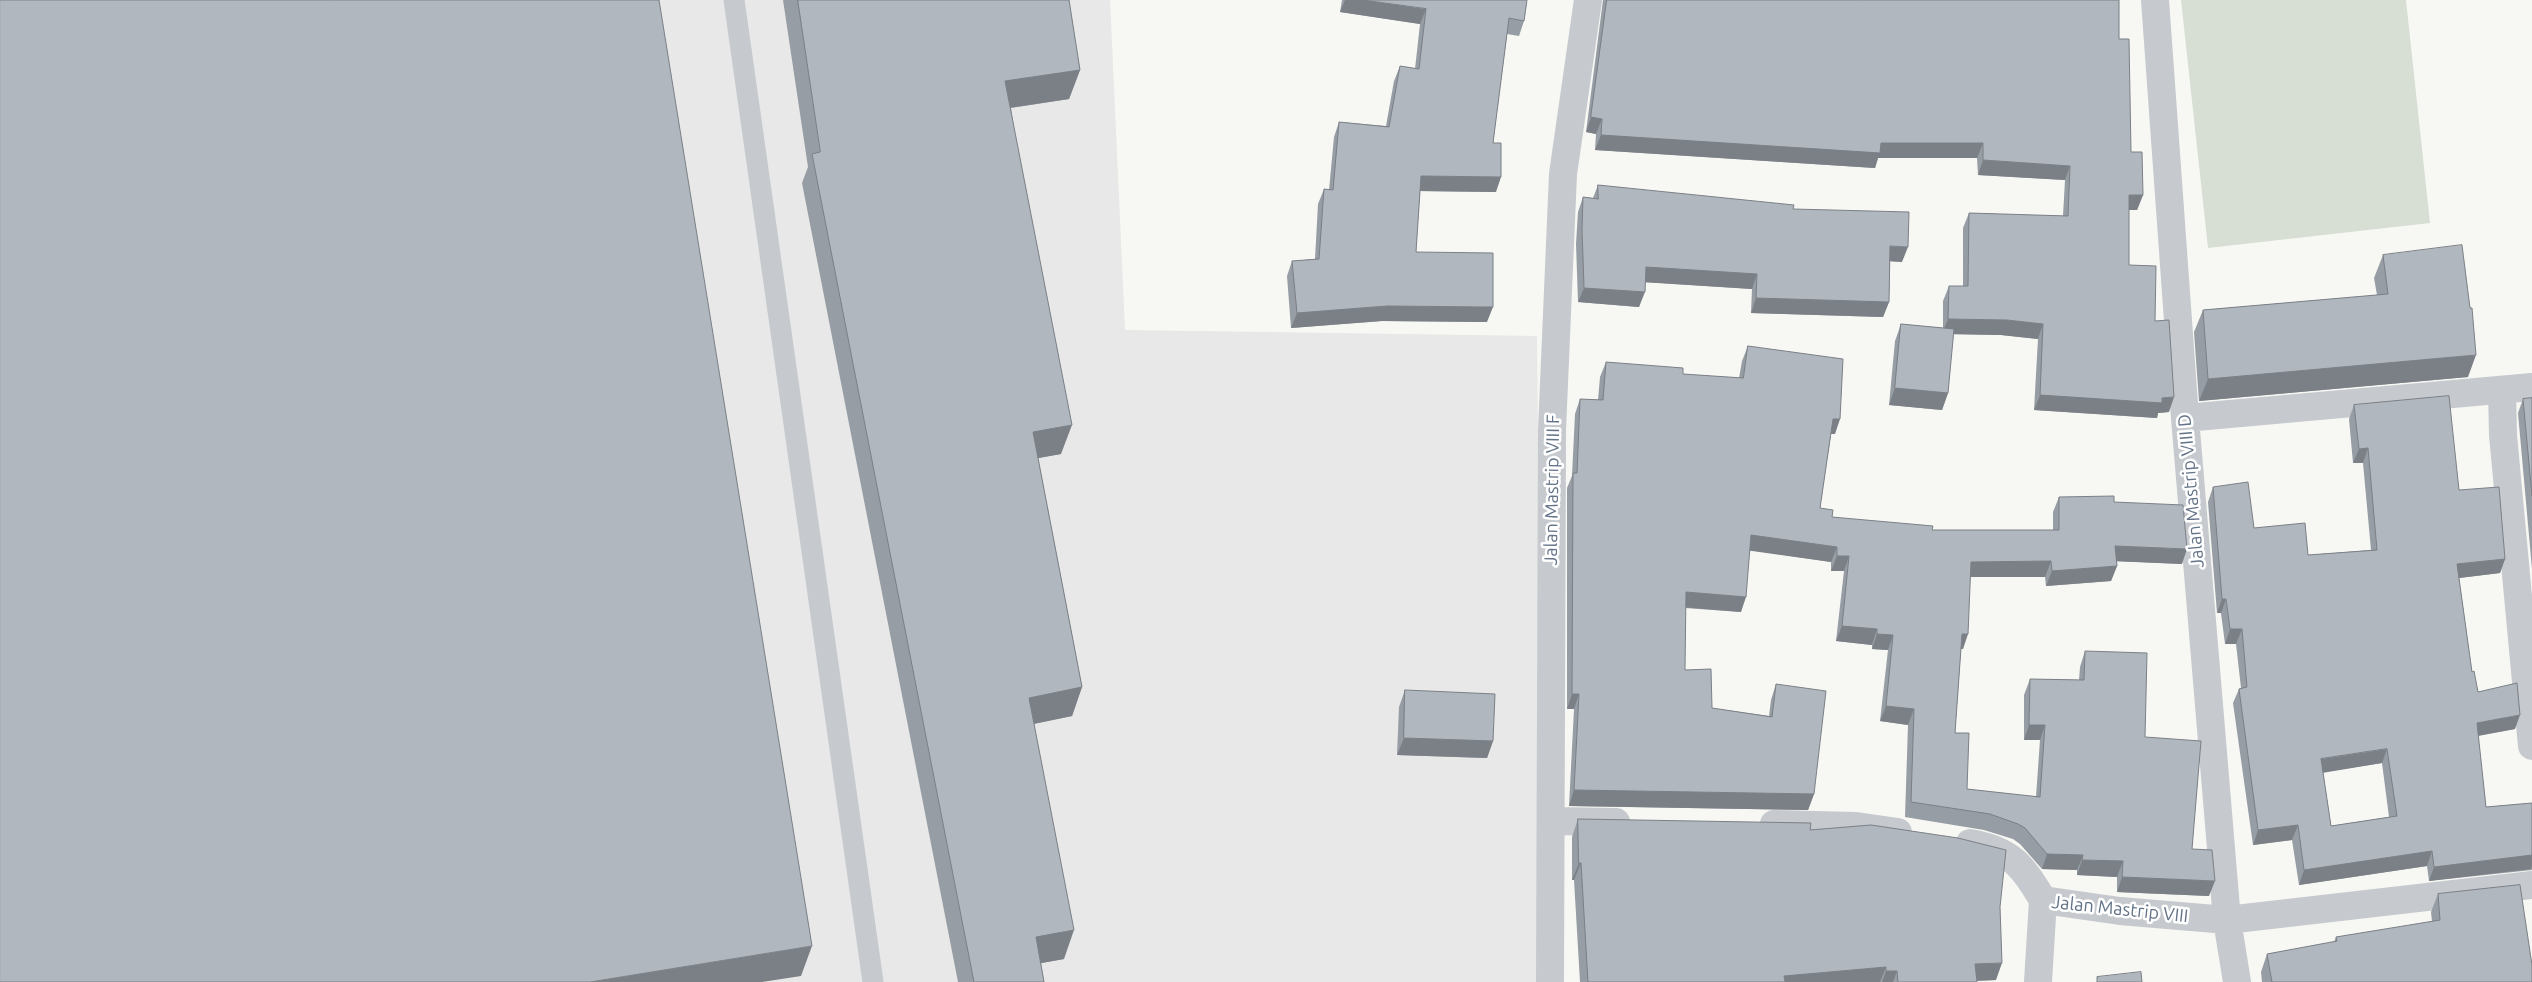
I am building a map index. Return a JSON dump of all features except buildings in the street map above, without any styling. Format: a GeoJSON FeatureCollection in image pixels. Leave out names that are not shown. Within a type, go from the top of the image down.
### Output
{"type":"FeatureCollection","features":[{"type":"Feature","properties":{"kind":"street","name":"Jalan Mastrip VIII F"},"geometry":{"type":"LineString","coordinates":[[1550,982],[1552,430],[1562,194],[1588,0]]}},
{"type":"Feature","properties":{"kind":"street","name":"Jalan Mastrip VIII D"},"geometry":{"type":"LineString","coordinates":[[2155,0],[2185,418],[2227,920],[2236,982]]}},
{"type":"Feature","properties":{"kind":"street"},"geometry":{"type":"LineString","coordinates":[[2185,418],[2532,387]]}},
{"type":"Feature","properties":{"kind":"street"},"geometry":{"type":"LineString","coordinates":[[2502,391],[2503,435],[2532,746]]}},
{"type":"Feature","properties":{"kind":"street"},"geometry":{"type":"LineString","coordinates":[[1552,821],[1640,822]]}},
{"type":"Feature","properties":{"kind":"street","name":"Jalan Mastrip VIII"},"geometry":{"type":"LineString","coordinates":[[1748,824],[1856,826],[1981,844],[2008,854],[2027,875],[2043,900],[2120,911],[2227,920],[2532,885]]}},
{"type":"Feature","properties":{"kind":"street"},"geometry":{"type":"LineString","coordinates":[[2038,982],[2043,900]]}},
{"type":"Feature","properties":{"kind":"lane"},"geometry":{"type":"LineString","coordinates":[[734,0],[873,982]]}},
{"type":"Feature","properties":{"kind":"shaded area"},"geometry":{"type":"Polygon","coordinates":[[[0,0],[1110,0],[1125,330],[1537,336],[1543,982],[0,982],[0,0]]]}},
{"type":"Feature","properties":{"kind":"shaded area"},"geometry":{"type":"Polygon","coordinates":[[[2181,0],[2406,0],[2430,223],[2208,248],[2181,0]]]}}]}
